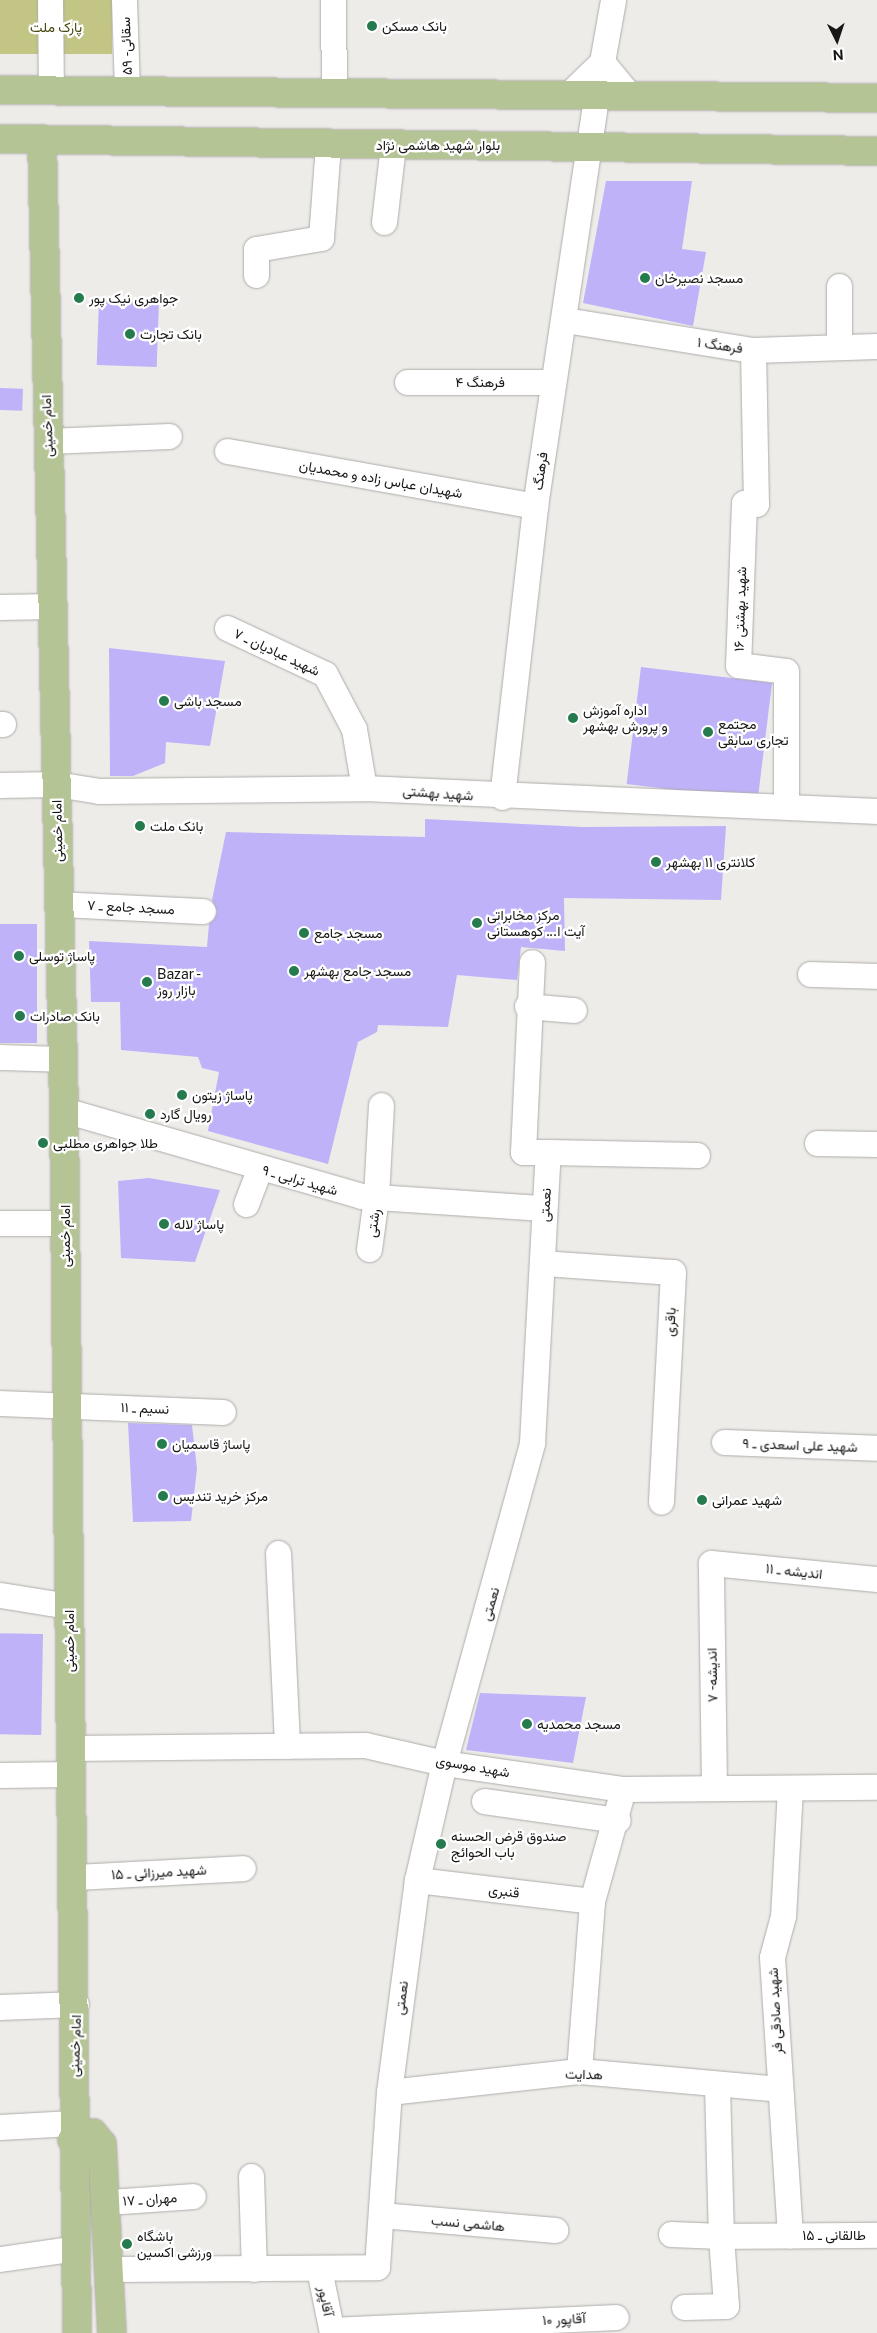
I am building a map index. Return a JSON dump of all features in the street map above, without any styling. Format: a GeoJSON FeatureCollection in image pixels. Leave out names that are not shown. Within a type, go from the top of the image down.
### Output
{"type":"FeatureCollection","features":[{"type":"Feature","properties":{"kind":"main road"},"geometry":{"type":"LineString","coordinates":[[0,90],[877,98]]}},
{"type":"Feature","properties":{"kind":"main road","name":"بلوار شهید هاشمی نژاد"},"geometry":{"type":"LineString","coordinates":[[0,139],[877,151]]}},
{"type":"Feature","properties":{"kind":"main road","name":"امام خمینی"},"geometry":{"type":"LineString","coordinates":[[42,139],[64,1110],[70,1761],[76,2004],[72,2131],[77,2333]]}},
{"type":"Feature","properties":{"kind":"main road"},"geometry":{"type":"LineString","coordinates":[[72,2131],[93,2133],[102,2144],[108,2202],[112,2333]]}},
{"type":"Feature","properties":{"kind":"street"},"geometry":{"type":"LineString","coordinates":[[50,0],[52,91]]}},
{"type":"Feature","properties":{"kind":"street","name":"سقائی - ۵۹"},"geometry":{"type":"LineString","coordinates":[[124,0],[127,92]]}},
{"type":"Feature","properties":{"kind":"street"},"geometry":{"type":"LineString","coordinates":[[333,0],[334,93]]}},
{"type":"Feature","properties":{"kind":"street"},"geometry":{"type":"LineString","coordinates":[[568,95],[602,62],[613,0]]}},
{"type":"Feature","properties":{"kind":"street"},"geometry":{"type":"LineString","coordinates":[[602,62],[630,96]]}},
{"type":"Feature","properties":{"kind":"street","name":"فرهنگ"},"geometry":{"type":"LineString","coordinates":[[502,797],[535,506],[553,382],[565,320],[596,96]]}},
{"type":"Feature","properties":{"kind":"street"},"geometry":{"type":"LineString","coordinates":[[256,275],[256,249],[321,238],[328,144]]}},
{"type":"Feature","properties":{"kind":"street"},"geometry":{"type":"LineString","coordinates":[[384,222],[393,145]]}},
{"type":"Feature","properties":{"kind":"street"},"geometry":{"type":"LineString","coordinates":[[839,286],[839,347]]}},
{"type":"Feature","properties":{"kind":"street","name":"فرهنگ ۱"},"geometry":{"type":"LineString","coordinates":[[565,320],[753,350],[877,346]]}},
{"type":"Feature","properties":{"kind":"street","name":"شهید بهشتی ۱۶"},"geometry":{"type":"LineString","coordinates":[[753,350],[756,504],[744,503],[738,664],[786,671],[786,806]]}},
{"type":"Feature","properties":{"kind":"street","name":"فرهنگ ۴"},"geometry":{"type":"LineString","coordinates":[[407,382],[553,382]]}},
{"type":"Feature","properties":{"kind":"street"},"geometry":{"type":"LineString","coordinates":[[48,441],[169,436]]}},
{"type":"Feature","properties":{"kind":"street","name":"شهیدان عباس زاده و محمدیان"},"geometry":{"type":"LineString","coordinates":[[227,451],[535,506]]}},
{"type":"Feature","properties":{"kind":"street"},"geometry":{"type":"LineString","coordinates":[[0,607],[52,606]]}},
{"type":"Feature","properties":{"kind":"street","name":"شهید عبادیان ـ ۷"},"geometry":{"type":"LineString","coordinates":[[226,628],[325,674],[354,730],[364,788]]}},
{"type":"Feature","properties":{"kind":"street","name":"شهید بهشتی"},"geometry":{"type":"LineString","coordinates":[[0,785],[56,784],[99,791],[364,788],[502,797],[786,806],[877,811]]}},
{"type":"Feature","properties":{"kind":"street","name":"مسجد جامع ـ ۷"},"geometry":{"type":"LineString","coordinates":[[59,904],[203,911]]}},
{"type":"Feature","properties":{"kind":"street"},"geometry":{"type":"LineString","coordinates":[[532,962],[527,1006],[523,1152],[697,1155]]}},
{"type":"Feature","properties":{"kind":"street"},"geometry":{"type":"LineString","coordinates":[[810,974],[877,976]]}},
{"type":"Feature","properties":{"kind":"street"},"geometry":{"type":"LineString","coordinates":[[527,1006],[574,1010]]}},
{"type":"Feature","properties":{"kind":"street"},"geometry":{"type":"LineString","coordinates":[[0,1057],[63,1059]]}},
{"type":"Feature","properties":{"kind":"street","name":"رشتی"},"geometry":{"type":"LineString","coordinates":[[368,1249],[376,1197],[381,1106]]}},
{"type":"Feature","properties":{"kind":"street","name":"شهید ترابی ـ ۹"},"geometry":{"type":"LineString","coordinates":[[64,1110],[260,1168],[376,1197],[544,1208]]}},
{"type":"Feature","properties":{"kind":"street"},"geometry":{"type":"LineString","coordinates":[[817,1143],[877,1144]]}},
{"type":"Feature","properties":{"kind":"street","name":"نعمتی"},"geometry":{"type":"LineString","coordinates":[[319,2269],[377,2267],[389,2092],[417,1880],[444,1763],[532,1443],[548,1152]]}},
{"type":"Feature","properties":{"kind":"street"},"geometry":{"type":"LineString","coordinates":[[246,1204],[260,1168]]}},
{"type":"Feature","properties":{"kind":"street"},"geometry":{"type":"LineString","coordinates":[[0,1223],[65,1223]]}},
{"type":"Feature","properties":{"kind":"street","name":"باقری"},"geometry":{"type":"LineString","coordinates":[[543,1263],[673,1272],[661,1502]]}},
{"type":"Feature","properties":{"kind":"street","name":"نسیم ـ ۱۱"},"geometry":{"type":"LineString","coordinates":[[0,1403],[223,1412]]}},
{"type":"Feature","properties":{"kind":"street","name":"شهید علی اسعدی ـ ۹"},"geometry":{"type":"LineString","coordinates":[[724,1442],[877,1448]]}},
{"type":"Feature","properties":{"kind":"street"},"geometry":{"type":"LineString","coordinates":[[278,1552],[287,1746]]}},
{"type":"Feature","properties":{"kind":"street","name":"اندیشه ـ ۱۱"},"geometry":{"type":"LineString","coordinates":[[711,1563],[877,1579]]}},
{"type":"Feature","properties":{"kind":"street","name":"اندیشه - ۷"},"geometry":{"type":"LineString","coordinates":[[711,1563],[714,1788]]}},
{"type":"Feature","properties":{"kind":"street"},"geometry":{"type":"LineString","coordinates":[[0,1595],[69,1606]]}},
{"type":"Feature","properties":{"kind":"street","name":"شهید موسوی"},"geometry":{"type":"LineString","coordinates":[[0,1775],[70,1761],[287,1746],[365,1745],[444,1763],[623,1789],[877,1786]]}},
{"type":"Feature","properties":{"kind":"street","name":"شهید صادقی فر"},"geometry":{"type":"LineString","coordinates":[[790,1788],[783,1916],[772,1957],[790,2235]]}},
{"type":"Feature","properties":{"kind":"street"},"geometry":{"type":"LineString","coordinates":[[579,2071],[592,1901],[618,1820],[623,1789]]}},
{"type":"Feature","properties":{"kind":"street"},"geometry":{"type":"LineString","coordinates":[[484,1801],[618,1820]]}},
{"type":"Feature","properties":{"kind":"street","name":"شهید میرزائی ـ ۱۵"},"geometry":{"type":"LineString","coordinates":[[74,1877],[243,1868]]}},
{"type":"Feature","properties":{"kind":"street","name":"قنبری"},"geometry":{"type":"LineString","coordinates":[[417,1880],[592,1901]]}},
{"type":"Feature","properties":{"kind":"street"},"geometry":{"type":"LineString","coordinates":[[0,2007],[76,2004]]}},
{"type":"Feature","properties":{"kind":"street","name":"هدایت"},"geometry":{"type":"LineString","coordinates":[[389,2092],[579,2071],[780,2089]]}},
{"type":"Feature","properties":{"kind":"street"},"geometry":{"type":"LineString","coordinates":[[684,2307],[726,2306],[721,2236],[717,2084]]}},
{"type":"Feature","properties":{"kind":"street"},"geometry":{"type":"LineString","coordinates":[[0,2127],[72,2131]]}},
{"type":"Feature","properties":{"kind":"street"},"geometry":{"type":"LineString","coordinates":[[251,2176],[254,2269]]}},
{"type":"Feature","properties":{"kind":"street","name":"مهران ـ ۱۷"},"geometry":{"type":"LineString","coordinates":[[108,2202],[193,2196]]}},
{"type":"Feature","properties":{"kind":"street","name":"هاشمی نسب"},"geometry":{"type":"LineString","coordinates":[[380,2216],[555,2230]]}},
{"type":"Feature","properties":{"kind":"street","name":"طالقانی ـ ۱۵"},"geometry":{"type":"LineString","coordinates":[[671,2234],[721,2236],[877,2235]]}},
{"type":"Feature","properties":{"kind":"street"},"geometry":{"type":"LineString","coordinates":[[0,2259],[76,2248]]}},
{"type":"Feature","properties":{"kind":"street"},"geometry":{"type":"LineString","coordinates":[[111,2270],[319,2269]]}},
{"type":"Feature","properties":{"kind":"street","name":"آقاپور"},"geometry":{"type":"LineString","coordinates":[[319,2269],[332,2331]]}},
{"type":"Feature","properties":{"kind":"street","name":"آقاپور ۱۰"},"geometry":{"type":"LineString","coordinates":[[332,2331],[616,2317]]}},
{"type":"Feature","properties":{"kind":"green space","name":"پارک ملت"},"geometry":{"type":"Polygon","coordinates":[[[0,0],[112,0],[112,54],[0,54],[0,0]]]}},
{"type":"Feature","properties":{"kind":"building","name":"مسجد نصیرخان"},"geometry":{"type":"Polygon","coordinates":[[[606,181],[692,181],[682,249],[706,252],[693,326],[583,303],[606,181]]]}},
{"type":"Feature","properties":{"kind":"building","name":"بانک تجارت"},"geometry":{"type":"Polygon","coordinates":[[[99,300],[159,302],[157,367],[97,365],[99,300]]]}},
{"type":"Feature","properties":{"kind":"building"},"geometry":{"type":"Polygon","coordinates":[[[0,388],[23,389],[22,411],[0,410],[0,388]]]}},
{"type":"Feature","properties":{"kind":"building","name":"مسجد باشی"},"geometry":{"type":"Polygon","coordinates":[[[109,648],[225,661],[210,746],[166,742],[165,763],[133,776],[110,776],[109,648]]]}},
{"type":"Feature","properties":{"kind":"building","name":"مجتمع تجاری سابقی"},"geometry":{"type":"Polygon","coordinates":[[[641,667],[772,683],[758,800],[627,784],[641,667]]]}},
{"type":"Feature","properties":{"kind":"building"},"geometry":{"type":"Polygon","coordinates":[[[425,819],[583,827],[726,826],[721,900],[564,898],[565,951],[521,947],[517,980],[457,975],[448,1027],[378,1025],[377,1032],[358,1042],[328,1164],[208,1131],[219,1072],[202,1068],[198,1057],[121,1050],[120,1002],[91,1002],[89,941],[207,947],[209,924],[217,912],[212,900],[226,832],[425,837],[425,819]]]}},
{"type":"Feature","properties":{"kind":"building"},"geometry":{"type":"Polygon","coordinates":[[[0,924],[37,924],[37,1043],[0,1043],[0,924]]]}},
{"type":"Feature","properties":{"kind":"building","name":"پاساژ لاله"},"geometry":{"type":"Polygon","coordinates":[[[149,1178],[220,1190],[195,1262],[121,1258],[118,1181],[149,1178]]]}},
{"type":"Feature","properties":{"kind":"building"},"geometry":{"type":"Polygon","coordinates":[[[128,1423],[192,1425],[197,1469],[191,1521],[133,1522],[128,1423]]]}},
{"type":"Feature","properties":{"kind":"building"},"geometry":{"type":"Polygon","coordinates":[[[0,1633],[43,1634],[41,1735],[0,1734],[0,1633]]]}},
{"type":"Feature","properties":{"kind":"building","name":"مسجد محمدیه"},"geometry":{"type":"Polygon","coordinates":[[[480,1693],[586,1697],[573,1763],[466,1750],[480,1693]]]}},
{"type":"Feature","properties":{"kind":"place","name":"بانک مسکن"},"geometry":{"type":"Point","coordinates":[372,26]}},
{"type":"Feature","properties":{"kind":"place","name":"مسجد نصیرخان"},"geometry":{"type":"Point","coordinates":[645,278]}},
{"type":"Feature","properties":{"kind":"place","name":"جواهری نیک پور"},"geometry":{"type":"Point","coordinates":[79,298]}},
{"type":"Feature","properties":{"kind":"place","name":"بانک تجارت"},"geometry":{"type":"Point","coordinates":[130,334]}},
{"type":"Feature","properties":{"kind":"place","name":"مسجد باشی"},"geometry":{"type":"Point","coordinates":[164,701]}},
{"type":"Feature","properties":{"kind":"place","name":"اداره آموزش و پرورش بهشهر"},"geometry":{"type":"Point","coordinates":[573,718]}},
{"type":"Feature","properties":{"kind":"place","name":"مجتمع تجاری سابقی"},"geometry":{"type":"Point","coordinates":[708,732]}},
{"type":"Feature","properties":{"kind":"place","name":"بانک ملت"},"geometry":{"type":"Point","coordinates":[140,826]}},
{"type":"Feature","properties":{"kind":"place","name":"کلانتری ۱۱ بهشهر"},"geometry":{"type":"Point","coordinates":[656,862]}},
{"type":"Feature","properties":{"kind":"place","name":"مرکز مخابراتی آیت ا... کوهستانی"},"geometry":{"type":"Point","coordinates":[477,923]}},
{"type":"Feature","properties":{"kind":"place","name":"مسجد جامع"},"geometry":{"type":"Point","coordinates":[304,933]}},
{"type":"Feature","properties":{"kind":"place","name":"پاساژ توسلی"},"geometry":{"type":"Point","coordinates":[19,956]}},
{"type":"Feature","properties":{"kind":"place","name":"مسجد جامع بهشهر"},"geometry":{"type":"Point","coordinates":[294,971]}},
{"type":"Feature","properties":{"kind":"place","name":"Bazar - بازار روز"},"geometry":{"type":"Point","coordinates":[147,982]}},
{"type":"Feature","properties":{"kind":"place","name":"بانک صادرات"},"geometry":{"type":"Point","coordinates":[20,1016]}},
{"type":"Feature","properties":{"kind":"place","name":"پاساژ زیتون"},"geometry":{"type":"Point","coordinates":[182,1095]}},
{"type":"Feature","properties":{"kind":"place","name":"رویال گارد"},"geometry":{"type":"Point","coordinates":[150,1114]}},
{"type":"Feature","properties":{"kind":"place","name":"طلا جواهری مطلبی"},"geometry":{"type":"Point","coordinates":[43,1143]}},
{"type":"Feature","properties":{"kind":"place","name":"پاساژ لاله"},"geometry":{"type":"Point","coordinates":[164,1224]}},
{"type":"Feature","properties":{"kind":"place","name":"پاساژ قاسمیان"},"geometry":{"type":"Point","coordinates":[162,1444]}},
{"type":"Feature","properties":{"kind":"place","name":"مرکز خرید تندیس"},"geometry":{"type":"Point","coordinates":[163,1496]}},
{"type":"Feature","properties":{"kind":"place","name":"شهید عمرانی"},"geometry":{"type":"Point","coordinates":[702,1500]}},
{"type":"Feature","properties":{"kind":"place","name":"مسجد محمدیه"},"geometry":{"type":"Point","coordinates":[527,1724]}},
{"type":"Feature","properties":{"kind":"place","name":"صندوق قرض الحسنه باب الحوائج"},"geometry":{"type":"Point","coordinates":[441,1844]}},
{"type":"Feature","properties":{"kind":"place","name":"باشگاه ورزشی اکسین"},"geometry":{"type":"Point","coordinates":[127,2244]}}]}
